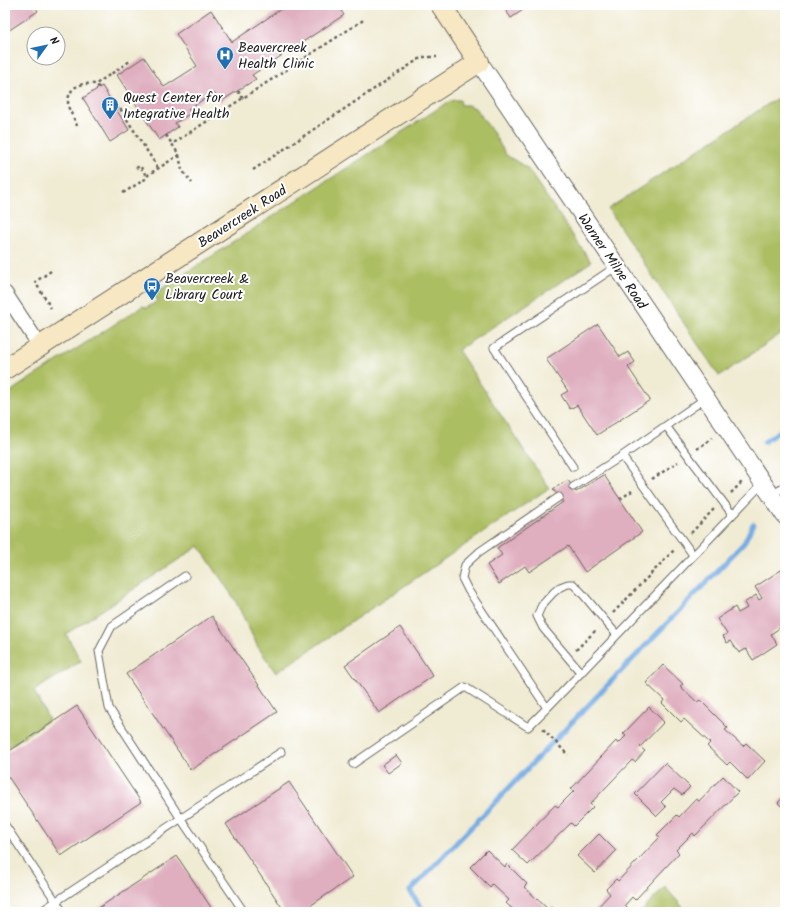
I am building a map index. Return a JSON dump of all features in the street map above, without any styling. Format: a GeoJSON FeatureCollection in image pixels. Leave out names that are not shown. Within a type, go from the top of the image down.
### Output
{"type":"FeatureCollection","features":[{"type":"Feature","properties":{"kind":"main road","name":"Warner Milne Road"},"geometry":{"type":"LineString","coordinates":[[442,5],[479,62]]}},
{"type":"Feature","properties":{"kind":"main road","name":"Beavercreek Road"},"geometry":{"type":"LineString","coordinates":[[5,369],[479,62]]}},
{"type":"Feature","properties":{"kind":"street","name":"Warner Milne Road"},"geometry":{"type":"LineString","coordinates":[[479,62],[706,398],[773,488],[785,516]]}},
{"type":"Feature","properties":{"kind":"street"},"geometry":{"type":"LineString","coordinates":[[5,293],[40,346]]}},
{"type":"Feature","properties":{"kind":"lane"},"geometry":{"type":"LineString","coordinates":[[573,467],[494,348],[617,266]]}},
{"type":"Feature","properties":{"kind":"lane"},"geometry":{"type":"LineString","coordinates":[[573,488],[706,398]]}},
{"type":"Feature","properties":{"kind":"lane"},"geometry":{"type":"LineString","coordinates":[[666,426],[732,514]]}},
{"type":"Feature","properties":{"kind":"lane"},"geometry":{"type":"LineString","coordinates":[[622,456],[693,554]]}},
{"type":"Feature","properties":{"kind":"lane"},"geometry":{"type":"LineString","coordinates":[[353,764],[465,687],[528,727],[732,514],[773,488]]}},
{"type":"Feature","properties":{"kind":"lane"},"geometry":{"type":"LineString","coordinates":[[547,708],[468,590],[462,578],[465,565],[479,552],[559,497]]}},
{"type":"Feature","properties":{"kind":"lane"},"geometry":{"type":"LineString","coordinates":[[185,576],[112,626],[99,650],[109,708],[181,819],[244,912]]}},
{"type":"Feature","properties":{"kind":"lane"},"geometry":{"type":"LineString","coordinates":[[581,673],[543,628],[537,616],[546,600],[560,587],[573,584],[582,592],[617,634]]}},
{"type":"Feature","properties":{"kind":"lane"},"geometry":{"type":"LineString","coordinates":[[40,912],[282,752]]}},
{"type":"Feature","properties":{"kind":"lane"},"geometry":{"type":"LineString","coordinates":[[5,825],[63,912]]}},
{"type":"Feature","properties":{"kind":"path"},"geometry":{"type":"LineString","coordinates":[[172,144],[365,19]]}},
{"type":"Feature","properties":{"kind":"path"},"geometry":{"type":"LineString","coordinates":[[253,170],[419,59],[424,57],[438,57]]}},
{"type":"Feature","properties":{"kind":"path"},"geometry":{"type":"LineString","coordinates":[[77,126],[76,120],[68,106],[68,99],[71,91],[78,86],[87,83],[96,84],[130,61]]}},
{"type":"Feature","properties":{"kind":"path"},"geometry":{"type":"LineString","coordinates":[[96,84],[99,88]]}},
{"type":"Feature","properties":{"kind":"path"},"geometry":{"type":"LineString","coordinates":[[238,91],[242,98]]}},
{"type":"Feature","properties":{"kind":"path"},"geometry":{"type":"LineString","coordinates":[[116,109],[119,107],[158,168]]}},
{"type":"Feature","properties":{"kind":"path"},"geometry":{"type":"LineString","coordinates":[[166,135],[179,155],[182,170],[192,183]]}},
{"type":"Feature","properties":{"kind":"path"},"geometry":{"type":"LineString","coordinates":[[123,193],[179,155]]}},
{"type":"Feature","properties":{"kind":"path"},"geometry":{"type":"LineString","coordinates":[[136,168],[140,166],[147,178]]}},
{"type":"Feature","properties":{"kind":"path"},"geometry":{"type":"LineString","coordinates":[[50,271],[35,282],[51,308]]}},
{"type":"Feature","properties":{"kind":"path"},"geometry":{"type":"LineString","coordinates":[[620,499],[713,438]]}},
{"type":"Feature","properties":{"kind":"path"},"geometry":{"type":"LineString","coordinates":[[568,658],[742,482]]}},
{"type":"Feature","properties":{"kind":"path"},"geometry":{"type":"LineString","coordinates":[[550,736],[568,755]]}},
{"type":"Feature","properties":{"kind":"green space"},"geometry":{"type":"Polygon","coordinates":[[[785,93],[785,331],[719,376],[608,209],[785,93]]]}},
{"type":"Feature","properties":{"kind":"green space"},"geometry":{"type":"Polygon","coordinates":[[[460,100],[461,105],[468,105],[475,108],[494,134],[506,155],[527,168],[591,262],[458,350],[549,488],[276,673],[258,647],[235,600],[199,546],[66,634],[81,661],[34,691],[49,720],[5,749],[5,396],[143,306],[146,308],[158,301],[154,294],[448,102],[460,100]]]}},
{"type":"Feature","properties":{"kind":"green space"},"geometry":{"type":"Polygon","coordinates":[[[665,887],[687,912],[641,912],[665,887]]]}},
{"type":"Feature","properties":{"kind":"building"},"geometry":{"type":"Polygon","coordinates":[[[5,5],[34,5],[38,11],[5,33],[5,5]]]}},
{"type":"Feature","properties":{"kind":"building","name":"Beavercreek Health Clinic"},"geometry":{"type":"Polygon","coordinates":[[[287,5],[337,5],[344,15],[252,75],[256,79],[220,102],[214,93],[188,109],[191,113],[175,123],[178,127],[159,140],[117,75],[144,57],[164,87],[197,66],[176,34],[211,10],[232,42],[287,5]]]}},
{"type":"Feature","properties":{"kind":"building"},"geometry":{"type":"Polygon","coordinates":[[[502,5],[524,5],[526,8],[511,18],[502,5]]]}},
{"type":"Feature","properties":{"kind":"building","name":"Quest Center for Integrative Health"},"geometry":{"type":"Polygon","coordinates":[[[102,86],[129,130],[110,142],[83,98],[102,86]]]}},
{"type":"Feature","properties":{"kind":"building"},"geometry":{"type":"Polygon","coordinates":[[[598,324],[620,357],[628,352],[635,362],[628,367],[650,400],[597,435],[577,405],[570,409],[561,395],[568,391],[546,359],[598,324]]]}},
{"type":"Feature","properties":{"kind":"building"},"geometry":{"type":"Polygon","coordinates":[[[604,475],[642,532],[585,572],[568,546],[529,572],[525,566],[499,584],[487,565],[502,555],[497,548],[563,502],[553,489],[568,480],[576,492],[604,475]]]}},
{"type":"Feature","properties":{"kind":"building"},"geometry":{"type":"Polygon","coordinates":[[[781,570],[785,576],[785,624],[771,634],[777,644],[753,660],[746,649],[739,653],[731,641],[727,643],[723,636],[727,634],[717,619],[735,607],[738,613],[747,608],[744,603],[756,595],[759,600],[762,598],[755,587],[781,570]]]}},
{"type":"Feature","properties":{"kind":"building"},"geometry":{"type":"Polygon","coordinates":[[[212,616],[277,712],[191,770],[126,674],[212,616]]]}},
{"type":"Feature","properties":{"kind":"building"},"geometry":{"type":"Polygon","coordinates":[[[400,627],[433,676],[379,713],[345,665],[400,627]]]}},
{"type":"Feature","properties":{"kind":"building"},"geometry":{"type":"Polygon","coordinates":[[[663,665],[683,684],[680,686],[697,702],[700,700],[728,728],[725,730],[743,746],[746,743],[765,761],[748,780],[730,762],[727,765],[707,746],[710,743],[684,719],[681,722],[662,703],[664,700],[646,683],[663,665]]]}},
{"type":"Feature","properties":{"kind":"building"},"geometry":{"type":"Polygon","coordinates":[[[77,706],[141,802],[61,856],[5,772],[5,754],[77,706]]]}},
{"type":"Feature","properties":{"kind":"building"},"geometry":{"type":"Polygon","coordinates":[[[649,707],[664,722],[640,747],[645,751],[635,762],[632,760],[590,804],[593,807],[574,826],[571,823],[528,865],[512,850],[555,805],[558,807],[574,791],[571,789],[616,741],[618,744],[626,736],[623,734],[649,707]]]}},
{"type":"Feature","properties":{"kind":"building"},"geometry":{"type":"Polygon","coordinates":[[[396,755],[402,763],[388,773],[382,765],[396,755]]]}},
{"type":"Feature","properties":{"kind":"building"},"geometry":{"type":"Polygon","coordinates":[[[665,763],[690,787],[682,795],[674,789],[661,802],[666,807],[657,816],[635,794],[665,763]]]}},
{"type":"Feature","properties":{"kind":"building"},"geometry":{"type":"Polygon","coordinates":[[[723,776],[738,792],[695,836],[693,833],[676,850],[679,853],[635,900],[632,897],[625,905],[628,908],[623,912],[593,912],[610,894],[606,889],[616,879],[618,881],[660,837],[657,835],[677,815],[679,817],[696,799],[699,801],[723,776]]]}},
{"type":"Feature","properties":{"kind":"building"},"geometry":{"type":"Polygon","coordinates":[[[289,782],[353,877],[301,912],[285,912],[226,824],[289,782]]]}},
{"type":"Feature","properties":{"kind":"building"},"geometry":{"type":"Polygon","coordinates":[[[785,795],[785,809],[778,803],[785,795]]]}},
{"type":"Feature","properties":{"kind":"building"},"geometry":{"type":"Polygon","coordinates":[[[599,834],[616,851],[595,873],[577,856],[599,834]]]}},
{"type":"Feature","properties":{"kind":"building"},"geometry":{"type":"Polygon","coordinates":[[[487,850],[505,867],[507,864],[527,884],[524,887],[549,910],[552,907],[557,912],[516,912],[506,903],[509,900],[492,884],[490,887],[470,867],[487,850]]]}},
{"type":"Feature","properties":{"kind":"building"},"geometry":{"type":"Polygon","coordinates":[[[177,856],[214,912],[100,912],[97,909],[177,856]]]}},
{"type":"Feature","properties":{"kind":"waterway"},"geometry":{"type":"LineString","coordinates":[[764,442],[785,427]]}},
{"type":"Feature","properties":{"kind":"waterway"},"geometry":{"type":"LineString","coordinates":[[424,912],[410,891],[744,543],[753,524]]}},
{"type":"Feature","properties":{"kind":"place","name":"Beavercreek Health Clinic"},"geometry":{"type":"Point","coordinates":[225,70]}},
{"type":"Feature","properties":{"kind":"place","name":"Quest Center for Integrative Health"},"geometry":{"type":"Point","coordinates":[110,120]}},
{"type":"Feature","properties":{"kind":"place","name":"Beavercreek & Library Court"},"geometry":{"type":"Point","coordinates":[152,301]}}]}
